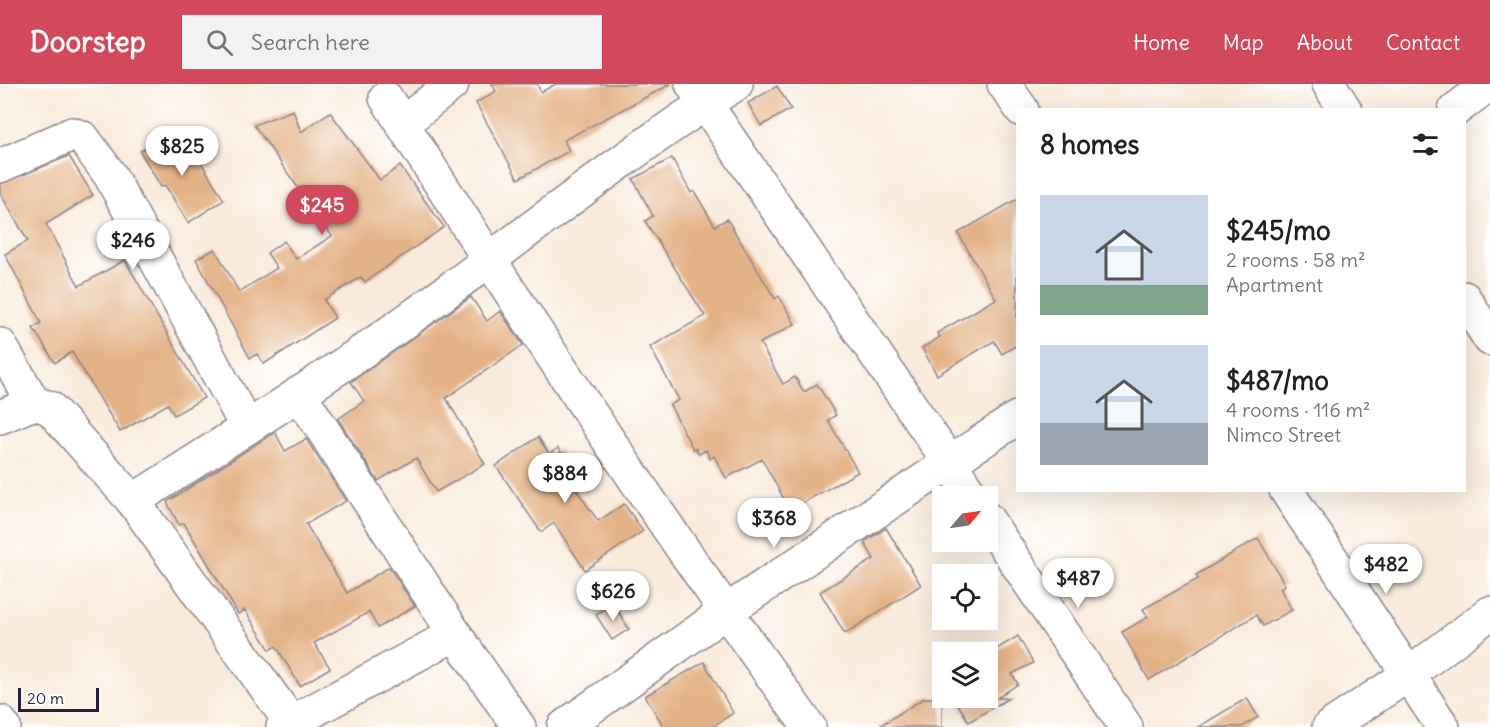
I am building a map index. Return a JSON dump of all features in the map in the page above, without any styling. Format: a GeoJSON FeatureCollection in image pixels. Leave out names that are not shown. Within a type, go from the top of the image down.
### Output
{"type":"FeatureCollection","features":[{"type":"Feature","properties":{"kind":"street"},"geometry":{"type":"LineString","coordinates":[[452,84],[394,111],[488,260],[725,612],[809,727]]}},
{"type":"Feature","properties":{"kind":"street"},"geometry":{"type":"LineString","coordinates":[[133,501],[299,393],[446,292],[698,94],[736,84]]}},
{"type":"Feature","properties":{"kind":"street"},"geometry":{"type":"LineString","coordinates":[[1004,84],[1021,108]]}},
{"type":"Feature","properties":{"kind":"street"},"geometry":{"type":"LineString","coordinates":[[1329,84],[1344,108]]}},
{"type":"Feature","properties":{"kind":"street"},"geometry":{"type":"LineString","coordinates":[[1458,108],[1489,84]]}},
{"type":"Feature","properties":{"kind":"street"},"geometry":{"type":"LineString","coordinates":[[698,94],[966,486]]}},
{"type":"Feature","properties":{"kind":"street"},"geometry":{"type":"LineString","coordinates":[[0,166],[72,134],[82,138],[110,175],[248,427]]}},
{"type":"Feature","properties":{"kind":"street"},"geometry":{"type":"LineString","coordinates":[[1466,301],[1490,339]]}},
{"type":"Feature","properties":{"kind":"street"},"geometry":{"type":"LineString","coordinates":[[0,345],[34,403]]}},
{"type":"Feature","properties":{"kind":"street"},"geometry":{"type":"LineString","coordinates":[[299,393],[455,634],[519,727]]}},
{"type":"Feature","properties":{"kind":"street"},"geometry":{"type":"LineString","coordinates":[[0,417],[34,403],[50,408],[133,501],[289,726],[455,634]]}},
{"type":"Feature","properties":{"kind":"street"},"geometry":{"type":"LineString","coordinates":[[564,727],[725,612],[1016,419]]}},
{"type":"Feature","properties":{"kind":"street"},"geometry":{"type":"LineString","coordinates":[[1287,492],[1443,727]]}},
{"type":"Feature","properties":{"kind":"street"},"geometry":{"type":"LineString","coordinates":[[998,535],[1126,727]]}},
{"type":"Feature","properties":{"kind":"street"},"geometry":{"type":"LineString","coordinates":[[1329,727],[1408,675],[1490,613]]}},
{"type":"Feature","properties":{"kind":"street"},"geometry":{"type":"LineString","coordinates":[[0,722],[4,727]]}},
{"type":"Feature","properties":{"kind":"building"},"geometry":{"type":"Polygon","coordinates":[[[492,84],[537,84],[541,92],[556,84],[671,84],[564,140],[569,151],[518,179],[476,103],[496,91],[492,84]]]}},
{"type":"Feature","properties":{"kind":"building"},"geometry":{"type":"Polygon","coordinates":[[[777,86],[791,109],[761,126],[748,103],[777,86]]]}},
{"type":"Feature","properties":{"kind":"building"},"geometry":{"type":"Polygon","coordinates":[[[293,110],[301,132],[330,112],[380,180],[400,166],[444,227],[365,282],[361,277],[324,300],[335,318],[264,364],[257,354],[250,358],[196,259],[215,249],[239,292],[277,268],[267,253],[284,241],[296,259],[332,236],[254,125],[293,110]]]}},
{"type":"Feature","properties":{"kind":"building"},"geometry":{"type":"Polygon","coordinates":[[[174,131],[189,157],[196,154],[224,200],[188,223],[165,185],[161,187],[140,151],[174,131]]]}},
{"type":"Feature","properties":{"kind":"building"},"geometry":{"type":"Polygon","coordinates":[[[69,156],[93,195],[46,224],[79,286],[125,260],[204,398],[174,415],[168,404],[120,432],[72,352],[55,363],[33,328],[41,323],[5,254],[28,241],[0,193],[0,184],[69,156]]]}},
{"type":"Feature","properties":{"kind":"building"},"geometry":{"type":"Polygon","coordinates":[[[672,158],[691,193],[694,191],[715,226],[727,219],[775,299],[779,296],[795,324],[760,343],[783,384],[795,377],[804,392],[817,384],[836,415],[828,420],[858,472],[790,510],[762,459],[726,478],[714,456],[710,459],[706,450],[699,454],[695,448],[693,449],[670,405],[679,400],[650,347],[705,316],[645,221],[653,216],[633,179],[672,158]]]}},
{"type":"Feature","properties":{"kind":"building"},"geometry":{"type":"Polygon","coordinates":[[[1016,200],[1016,346],[1002,354],[994,341],[937,375],[922,348],[940,337],[937,333],[996,299],[958,233],[1016,200]]]}},
{"type":"Feature","properties":{"kind":"building"},"geometry":{"type":"Polygon","coordinates":[[[471,297],[487,321],[500,311],[523,345],[446,398],[485,464],[436,492],[416,458],[378,481],[338,419],[364,401],[351,382],[471,297]]]}},
{"type":"Feature","properties":{"kind":"building"},"geometry":{"type":"Polygon","coordinates":[[[275,432],[285,451],[306,439],[346,501],[306,524],[347,593],[389,567],[415,606],[378,628],[369,612],[314,643],[330,668],[300,686],[276,646],[270,650],[245,610],[238,614],[184,523],[179,525],[167,502],[275,432]]]}},
{"type":"Feature","properties":{"kind":"building"},"geometry":{"type":"Polygon","coordinates":[[[538,437],[549,454],[558,448],[571,467],[564,472],[598,521],[624,504],[643,531],[585,570],[554,523],[541,532],[496,466],[538,437]]]}},
{"type":"Feature","properties":{"kind":"building"},"geometry":{"type":"Polygon","coordinates":[[[886,528],[921,585],[845,634],[820,592],[874,559],[864,542],[886,528]]]}},
{"type":"Feature","properties":{"kind":"building"},"geometry":{"type":"Polygon","coordinates":[[[1258,538],[1285,585],[1280,588],[1292,610],[1263,626],[1256,615],[1149,680],[1122,632],[1148,617],[1143,609],[1198,579],[1196,575],[1258,538]]]}},
{"type":"Feature","properties":{"kind":"building"},"geometry":{"type":"Polygon","coordinates":[[[613,603],[629,629],[612,640],[596,615],[613,603]]]}},
{"type":"Feature","properties":{"kind":"building"},"geometry":{"type":"Polygon","coordinates":[[[1018,636],[1033,663],[1012,674],[1018,684],[998,697],[998,648],[1018,636]]]}},
{"type":"Feature","properties":{"kind":"building"},"geometry":{"type":"Polygon","coordinates":[[[704,662],[733,713],[712,727],[664,727],[645,696],[704,662]]]}},
{"type":"Feature","properties":{"kind":"building"},"geometry":{"type":"Polygon","coordinates":[[[924,698],[932,698],[932,708],[942,708],[942,727],[878,727],[924,698]]]}},
{"type":"Feature","properties":{"kind":"building"},"geometry":{"type":"Polygon","coordinates":[[[998,698],[1009,698],[998,705],[998,698]]]}},
{"type":"Feature","properties":{"kind":"building"},"geometry":{"type":"Polygon","coordinates":[[[1247,698],[1258,717],[1242,727],[1198,727],[1247,698]]]}},
{"type":"Feature","properties":{"kind":"building"},"geometry":{"type":"Polygon","coordinates":[[[960,708],[992,708],[969,722],[960,708]]]}}]}
